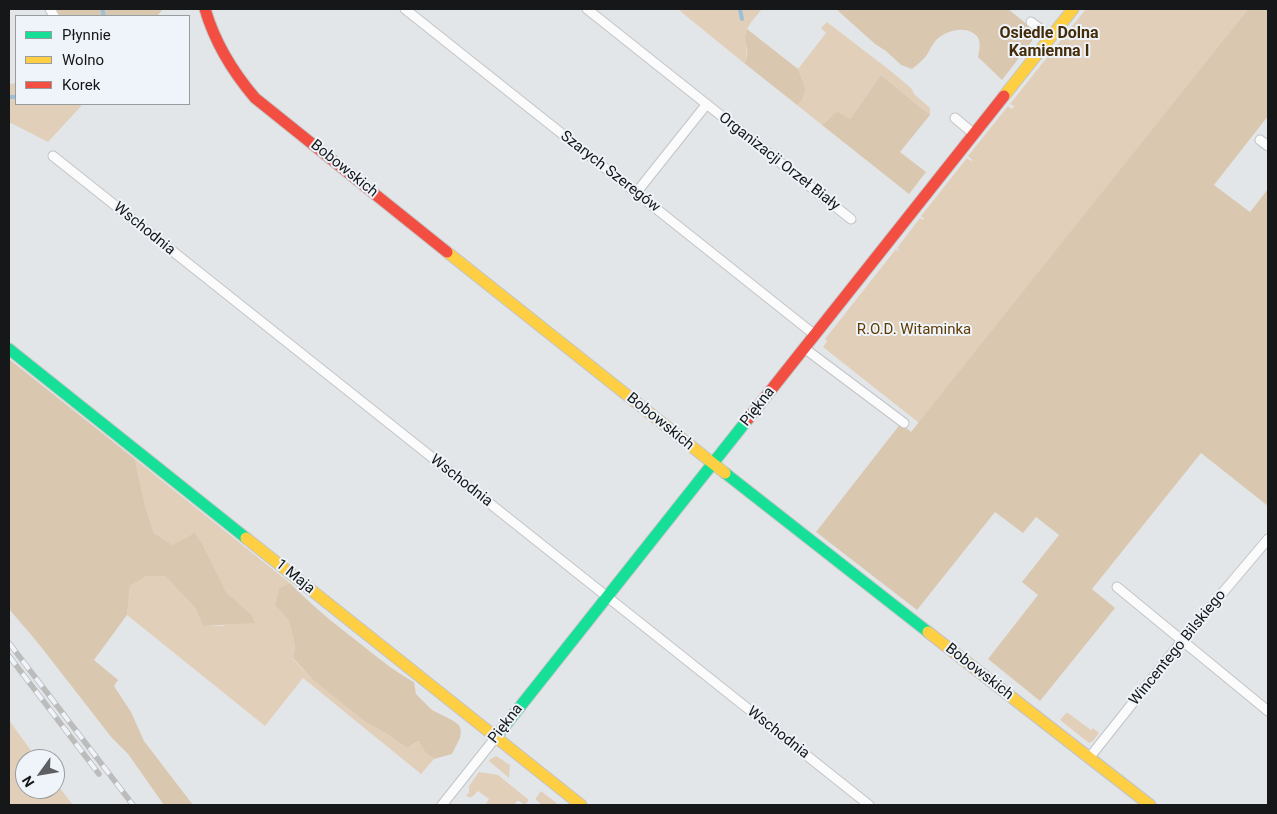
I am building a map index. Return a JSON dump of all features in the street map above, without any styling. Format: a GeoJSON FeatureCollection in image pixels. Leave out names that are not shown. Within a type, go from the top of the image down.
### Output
{"type":"FeatureCollection","features":[{"type":"Feature","properties":{"kind":"street","name":"Bobowskich"},"geometry":{"type":"LineString","coordinates":[[204,9],[213,35],[226,60],[240,81],[255,98],[713,464],[1150,805]]}},
{"type":"Feature","properties":{"kind":"street","name":"Szarych Szeregów"},"geometry":{"type":"LineString","coordinates":[[407,9],[815,335]]}},
{"type":"Feature","properties":{"kind":"street","name":"Organizacji Orzeł Biały"},"geometry":{"type":"LineString","coordinates":[[587,9],[851,219]]}},
{"type":"Feature","properties":{"kind":"street","name":"Piękna"},"geometry":{"type":"LineString","coordinates":[[442,805],[1073,9]]}},
{"type":"Feature","properties":{"kind":"street"},"geometry":{"type":"LineString","coordinates":[[1031,22],[1051,37]]}},
{"type":"Feature","properties":{"kind":"street","name":"Organizacji Orzeł Biały"},"geometry":{"type":"LineString","coordinates":[[636,193],[706,104]]}},
{"type":"Feature","properties":{"kind":"street"},"geometry":{"type":"LineString","coordinates":[[955,118],[974,134]]}},
{"type":"Feature","properties":{"kind":"street"},"geometry":{"type":"LineString","coordinates":[[1260,140],[1268,146]]}},
{"type":"Feature","properties":{"kind":"street","name":"Wschodnia"},"geometry":{"type":"LineString","coordinates":[[53,156],[870,805]]}},
{"type":"Feature","properties":{"kind":"street"},"geometry":{"type":"LineString","coordinates":[[804,348],[904,423]]}},
{"type":"Feature","properties":{"kind":"street","name":"1 Maja"},"geometry":{"type":"LineString","coordinates":[[9,349],[581,805]]}},
{"type":"Feature","properties":{"kind":"street","name":"Wincentego Bilskiego"},"geometry":{"type":"LineString","coordinates":[[1089,758],[1182,641],[1268,539]]}},
{"type":"Feature","properties":{"kind":"street"},"geometry":{"type":"LineString","coordinates":[[1117,587],[1268,711]]}},
{"type":"Feature","properties":{"kind":"green space"},"geometry":{"type":"Polygon","coordinates":[[[683,9],[762,9],[749,25],[746,32],[747,56],[744,63],[680,11],[683,9]]]}},
{"type":"Feature","properties":{"kind":"green space","name":"R.O.D. Witaminka"},"geometry":{"type":"Polygon","coordinates":[[[1086,9],[1248,9],[919,423],[823,347],[827,341],[825,339],[896,249],[899,250],[897,248],[920,218],[924,219],[921,216],[967,158],[972,160],[968,156],[1008,106],[1012,109],[1014,106],[1010,104],[1064,36],[1070,41],[1074,35],[1069,30],[1086,9]]]}},
{"type":"Feature","properties":{"kind":"green space"},"geometry":{"type":"Polygon","coordinates":[[[827,22],[912,89],[914,94],[930,108],[930,115],[881,75],[850,119],[833,115],[822,125],[797,105],[802,101],[806,89],[798,69],[826,33],[821,28],[827,22]]]}},
{"type":"Feature","properties":{"kind":"green space"},"geometry":{"type":"Polygon","coordinates":[[[15,83],[15,105],[82,105],[48,142],[9,123],[9,84],[15,83]]]}},
{"type":"Feature","properties":{"kind":"green space"},"geometry":{"type":"Polygon","coordinates":[[[135,459],[290,583],[279,588],[275,605],[289,621],[295,646],[293,659],[314,681],[364,721],[407,748],[420,741],[425,752],[434,759],[421,774],[303,678],[265,726],[127,615],[130,586],[147,576],[165,576],[195,608],[203,626],[222,626],[235,623],[254,624],[252,615],[226,592],[204,547],[173,545],[154,533],[145,506],[135,459]]]}},
{"type":"Feature","properties":{"kind":"green space"},"geometry":{"type":"Polygon","coordinates":[[[1066,713],[1091,730],[1093,728],[1099,733],[1093,741],[1089,743],[1060,720],[1066,713]]]}},
{"type":"Feature","properties":{"kind":"green space"},"geometry":{"type":"Polygon","coordinates":[[[9,720],[30,749],[15,749],[15,799],[65,799],[65,795],[73,805],[13,805],[9,803],[9,720]]]}},
{"type":"Feature","properties":{"kind":"green space"},"geometry":{"type":"Polygon","coordinates":[[[496,756],[510,765],[509,778],[489,761],[496,756]]]}},
{"type":"Feature","properties":{"kind":"green space"},"geometry":{"type":"Polygon","coordinates":[[[479,772],[498,775],[529,800],[525,805],[517,801],[514,805],[485,805],[489,799],[478,791],[470,798],[466,795],[469,793],[469,786],[479,772]]]}},
{"type":"Feature","properties":{"kind":"green space"},"geometry":{"type":"Polygon","coordinates":[[[541,791],[559,805],[542,805],[536,800],[541,791]]]}},
{"type":"Feature","properties":{"kind":"shaded area"},"geometry":{"type":"Polygon","coordinates":[[[57,9],[163,9],[158,15],[60,15],[57,9]]]}},
{"type":"Feature","properties":{"kind":"shaded area"},"geometry":{"type":"Polygon","coordinates":[[[836,9],[1008,9],[1029,26],[1026,29],[1032,35],[1032,41],[1002,80],[978,57],[980,47],[976,35],[964,30],[954,30],[937,39],[925,58],[912,69],[901,65],[836,9]]]}},
{"type":"Feature","properties":{"kind":"shaded area"},"geometry":{"type":"Polygon","coordinates":[[[1248,9],[1268,9],[1268,116],[1214,185],[1250,212],[1268,189],[1268,506],[1201,453],[1092,589],[1115,608],[1040,701],[988,659],[1038,595],[1022,582],[1059,535],[1036,517],[1023,533],[995,512],[917,610],[816,532],[901,423],[911,432],[1248,9]]]}},
{"type":"Feature","properties":{"kind":"shaded area"},"geometry":{"type":"Polygon","coordinates":[[[747,29],[798,69],[806,89],[802,101],[797,105],[744,63],[747,53],[745,38],[747,29]]]}},
{"type":"Feature","properties":{"kind":"shaded area"},"geometry":{"type":"Polygon","coordinates":[[[881,75],[930,115],[900,152],[926,172],[909,194],[822,125],[838,112],[850,119],[881,75]]]}},
{"type":"Feature","properties":{"kind":"shaded area"},"geometry":{"type":"Polygon","coordinates":[[[9,359],[135,459],[145,506],[154,533],[173,545],[195,533],[226,592],[252,615],[255,624],[203,626],[195,608],[165,576],[147,576],[130,586],[127,615],[94,660],[118,680],[114,686],[131,712],[144,741],[193,805],[164,805],[128,754],[112,738],[9,609],[9,359]]]}},
{"type":"Feature","properties":{"kind":"shaded area"},"geometry":{"type":"Polygon","coordinates":[[[290,583],[317,609],[347,633],[390,667],[414,682],[416,694],[432,710],[459,725],[461,731],[460,738],[452,754],[434,759],[425,752],[419,741],[407,748],[364,721],[314,681],[293,658],[295,646],[289,621],[275,605],[279,588],[290,583]]]}},
{"type":"Feature","properties":{"kind":"waterway"},"geometry":{"type":"LineString","coordinates":[[102,9],[104,15]]}},
{"type":"Feature","properties":{"kind":"waterway"},"geometry":{"type":"LineString","coordinates":[[740,9],[742,19]]}},
{"type":"Feature","properties":{"kind":"waterway"},"geometry":{"type":"LineString","coordinates":[[9,97],[15,97]]}},
{"type":"Feature","properties":{"kind":"railway"},"geometry":{"type":"LineString","coordinates":[[9,643],[133,805]]}},
{"type":"Feature","properties":{"kind":"railway"},"geometry":{"type":"LineString","coordinates":[[9,656],[99,774]]}},
{"type":"Feature","properties":{"kind":"traffic: fast"},"geometry":{"type":"LineString","coordinates":[[9,349],[246,538]]}},
{"type":"Feature","properties":{"kind":"traffic: fast"},"geometry":{"type":"LineString","coordinates":[[496,737],[748,419]]}},
{"type":"Feature","properties":{"kind":"traffic: fast"},"geometry":{"type":"LineString","coordinates":[[725,473],[928,632]]}},
{"type":"Feature","properties":{"kind":"traffic: slow"},"geometry":{"type":"LineString","coordinates":[[1004,96],[1073,9]]}},
{"type":"Feature","properties":{"kind":"traffic: slow"},"geometry":{"type":"LineString","coordinates":[[447,252],[725,473]]}},
{"type":"Feature","properties":{"kind":"traffic: slow"},"geometry":{"type":"LineString","coordinates":[[246,538],[581,805]]}},
{"type":"Feature","properties":{"kind":"traffic: slow"},"geometry":{"type":"LineString","coordinates":[[928,632],[1150,805]]}},
{"type":"Feature","properties":{"kind":"traffic: jam"},"geometry":{"type":"LineString","coordinates":[[205,9],[225,56],[255,98],[447,252]]}},
{"type":"Feature","properties":{"kind":"traffic: jam"},"geometry":{"type":"LineString","coordinates":[[748,419],[1004,96]]}},
{"type":"Feature","properties":{"kind":"district","name":"Osiedle Dolna Kamienna I"},"geometry":{"type":"Point","coordinates":[1049,43]}}]}
